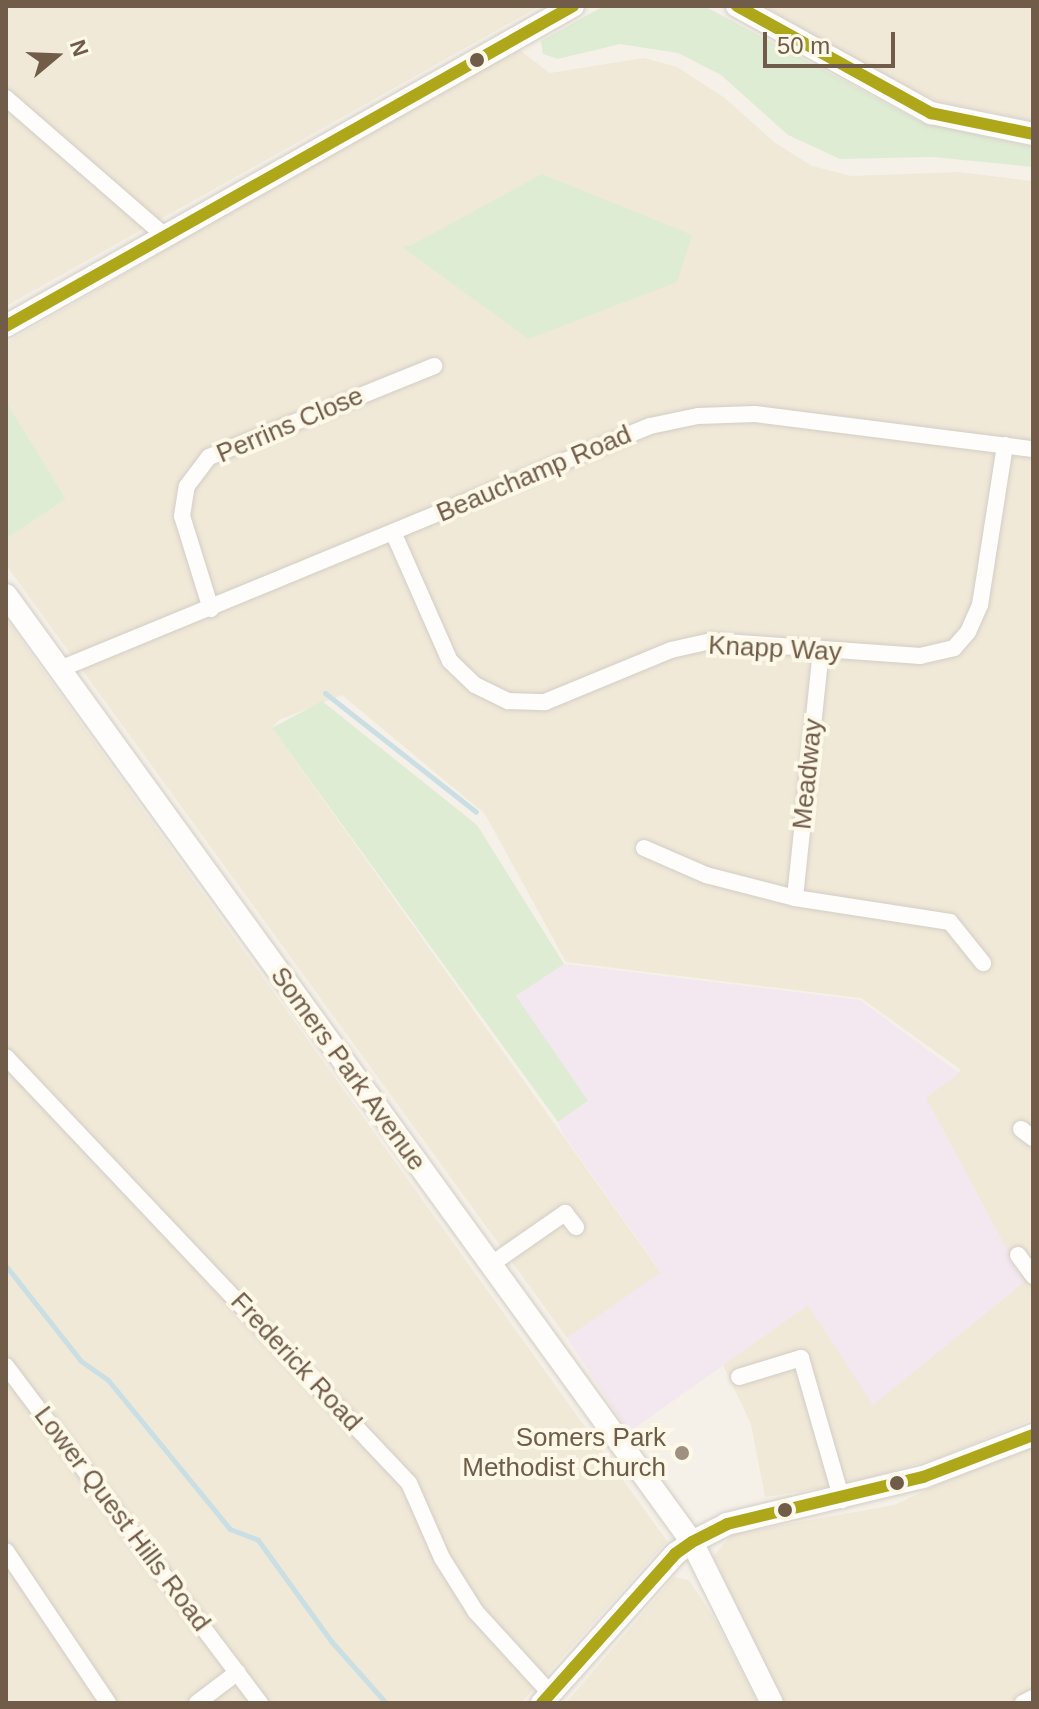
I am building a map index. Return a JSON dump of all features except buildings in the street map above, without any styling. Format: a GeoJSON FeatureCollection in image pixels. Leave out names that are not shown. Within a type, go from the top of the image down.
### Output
{"type":"FeatureCollection","features":[{"type":"Feature","properties":{"kind":"street"},"geometry":{"type":"LineString","coordinates":[[6,326],[573,6]]}},
{"type":"Feature","properties":{"kind":"street"},"geometry":{"type":"LineString","coordinates":[[737,6],[931,113],[1033,134]]}},
{"type":"Feature","properties":{"kind":"street"},"geometry":{"type":"LineString","coordinates":[[6,98],[166,237]]}},
{"type":"Feature","properties":{"kind":"street","name":"Perrins Close"},"geometry":{"type":"LineString","coordinates":[[211,609],[182,516],[187,486],[209,457],[434,366]]}},
{"type":"Feature","properties":{"kind":"street","name":"Beauchamp Road"},"geometry":{"type":"LineString","coordinates":[[60,669],[650,426],[698,416],[755,414],[1033,449]]}},
{"type":"Feature","properties":{"kind":"street","name":"Knapp Way"},"geometry":{"type":"LineString","coordinates":[[393,532],[450,661],[475,685],[508,701],[545,702],[671,650],[711,641],[920,656],[954,648],[980,605],[1005,445]]}},
{"type":"Feature","properties":{"kind":"street","name":"Somers Park Avenue"},"geometry":{"type":"LineString","coordinates":[[6,595],[493,1263],[692,1542],[772,1703]]}},
{"type":"Feature","properties":{"kind":"street","name":"Meadway"},"geometry":{"type":"LineString","coordinates":[[795,898],[821,650]]}},
{"type":"Feature","properties":{"kind":"street"},"geometry":{"type":"LineString","coordinates":[[644,848],[706,875],[795,898],[950,922],[983,963]]}},
{"type":"Feature","properties":{"kind":"street","name":"Frederick Road"},"geometry":{"type":"LineString","coordinates":[[6,1057],[409,1483],[442,1558],[476,1612],[546,1698]]}},
{"type":"Feature","properties":{"kind":"street"},"geometry":{"type":"LineString","coordinates":[[493,1263],[565,1213],[576,1227]]}},
{"type":"Feature","properties":{"kind":"street"},"geometry":{"type":"LineString","coordinates":[[1018,1255],[1033,1276]]}},
{"type":"Feature","properties":{"kind":"street"},"geometry":{"type":"LineString","coordinates":[[739,1377],[801,1358],[842,1500]]}},
{"type":"Feature","properties":{"kind":"street","name":"Lower Quest Hills Road"},"geometry":{"type":"LineString","coordinates":[[6,1366],[260,1703]]}},
{"type":"Feature","properties":{"kind":"street"},"geometry":{"type":"LineString","coordinates":[[546,1698],[675,1554],[692,1542],[727,1524],[842,1500],[923,1477],[1033,1435]]}},
{"type":"Feature","properties":{"kind":"street"},"geometry":{"type":"LineString","coordinates":[[6,1551],[108,1703]]}},
{"type":"Feature","properties":{"kind":"street"},"geometry":{"type":"LineString","coordinates":[[197,1703],[238,1672]]}},
{"type":"Feature","properties":{"kind":"street"},"geometry":{"type":"LineString","coordinates":[[1023,1703],[1033,1698]]}},
{"type":"Feature","properties":{"kind":"shaded area"},"geometry":{"type":"Polygon","coordinates":[[[6,6],[540,6],[6,306],[6,6]]]}},
{"type":"Feature","properties":{"kind":"shaded area"},"geometry":{"type":"Polygon","coordinates":[[[764,6],[1033,6],[1033,121],[940,102],[870,69],[764,6]]]}},
{"type":"Feature","properties":{"kind":"shaded area"},"geometry":{"type":"Polygon","coordinates":[[[514,46],[550,73],[644,58],[677,67],[725,98],[774,142],[812,166],[851,176],[958,172],[1033,181],[1033,1419],[941,1457],[848,1484],[765,1497],[751,1424],[723,1365],[808,1305],[874,1404],[1024,1282],[926,1098],[961,1070],[861,998],[566,962],[485,814],[342,695],[279,720],[272,728],[661,1273],[567,1338],[6,565],[6,539],[66,499],[6,401],[6,343],[514,46]]]}},
{"type":"Feature","properties":{"kind":"shaded area"},"geometry":{"type":"Polygon","coordinates":[[[6,619],[667,1541],[521,1703],[6,1703],[6,619]]]}},
{"type":"Feature","properties":{"kind":"shaded area"},"geometry":{"type":"Polygon","coordinates":[[[564,964],[860,1000],[959,1073],[926,1098],[1024,1282],[873,1405],[808,1305],[629,1432],[567,1338],[661,1272],[563,1134],[558,1122],[588,1102],[516,996],[564,964]]]}},
{"type":"Feature","properties":{"kind":"shaded area"},"geometry":{"type":"Polygon","coordinates":[[[1033,1441],[1033,1703],[784,1703],[713,1557],[732,1534],[894,1505],[1033,1441]]]}},
{"type":"Feature","properties":{"kind":"shaded area"},"geometry":{"type":"Polygon","coordinates":[[[674,1577],[689,1580],[716,1621],[758,1703],[566,1703],[674,1577]]]}},
{"type":"Feature","properties":{"kind":"green space"},"geometry":{"type":"Polygon","coordinates":[[[604,6],[706,7],[921,122],[1033,147],[1033,167],[933,157],[840,159],[788,135],[721,75],[678,53],[620,44],[558,59],[543,54],[541,41],[604,6]]]}},
{"type":"Feature","properties":{"kind":"green space"},"geometry":{"type":"Polygon","coordinates":[[[542,174],[692,235],[677,282],[528,339],[401,246],[410,246],[542,174]]]}},
{"type":"Feature","properties":{"kind":"green space"},"geometry":{"type":"Polygon","coordinates":[[[6,401],[66,499],[6,539],[6,401]]]}},
{"type":"Feature","properties":{"kind":"green space"},"geometry":{"type":"Polygon","coordinates":[[[322,701],[477,825],[564,964],[516,996],[588,1101],[558,1122],[272,728],[322,701]]]}},
{"type":"Feature","properties":{"kind":"waterway"},"geometry":{"type":"LineString","coordinates":[[325,693],[476,812]]}},
{"type":"Feature","properties":{"kind":"waterway"},"geometry":{"type":"LineString","coordinates":[[6,1266],[81,1361],[108,1380],[230,1529],[258,1540],[331,1641],[386,1703]]}},
{"type":"Feature","properties":{"kind":"transit line"},"geometry":{"type":"LineString","coordinates":[[6,326],[573,6]]}},
{"type":"Feature","properties":{"kind":"transit line"},"geometry":{"type":"LineString","coordinates":[[737,6],[931,113],[1033,134]]}},
{"type":"Feature","properties":{"kind":"transit line"},"geometry":{"type":"LineString","coordinates":[[542,1703],[675,1554],[692,1542],[727,1524],[923,1477],[1033,1435]]}},
{"type":"Feature","properties":{"kind":"place","name":"Somers Park Methodist Church"},"geometry":{"type":"Point","coordinates":[682,1453]}}]}
